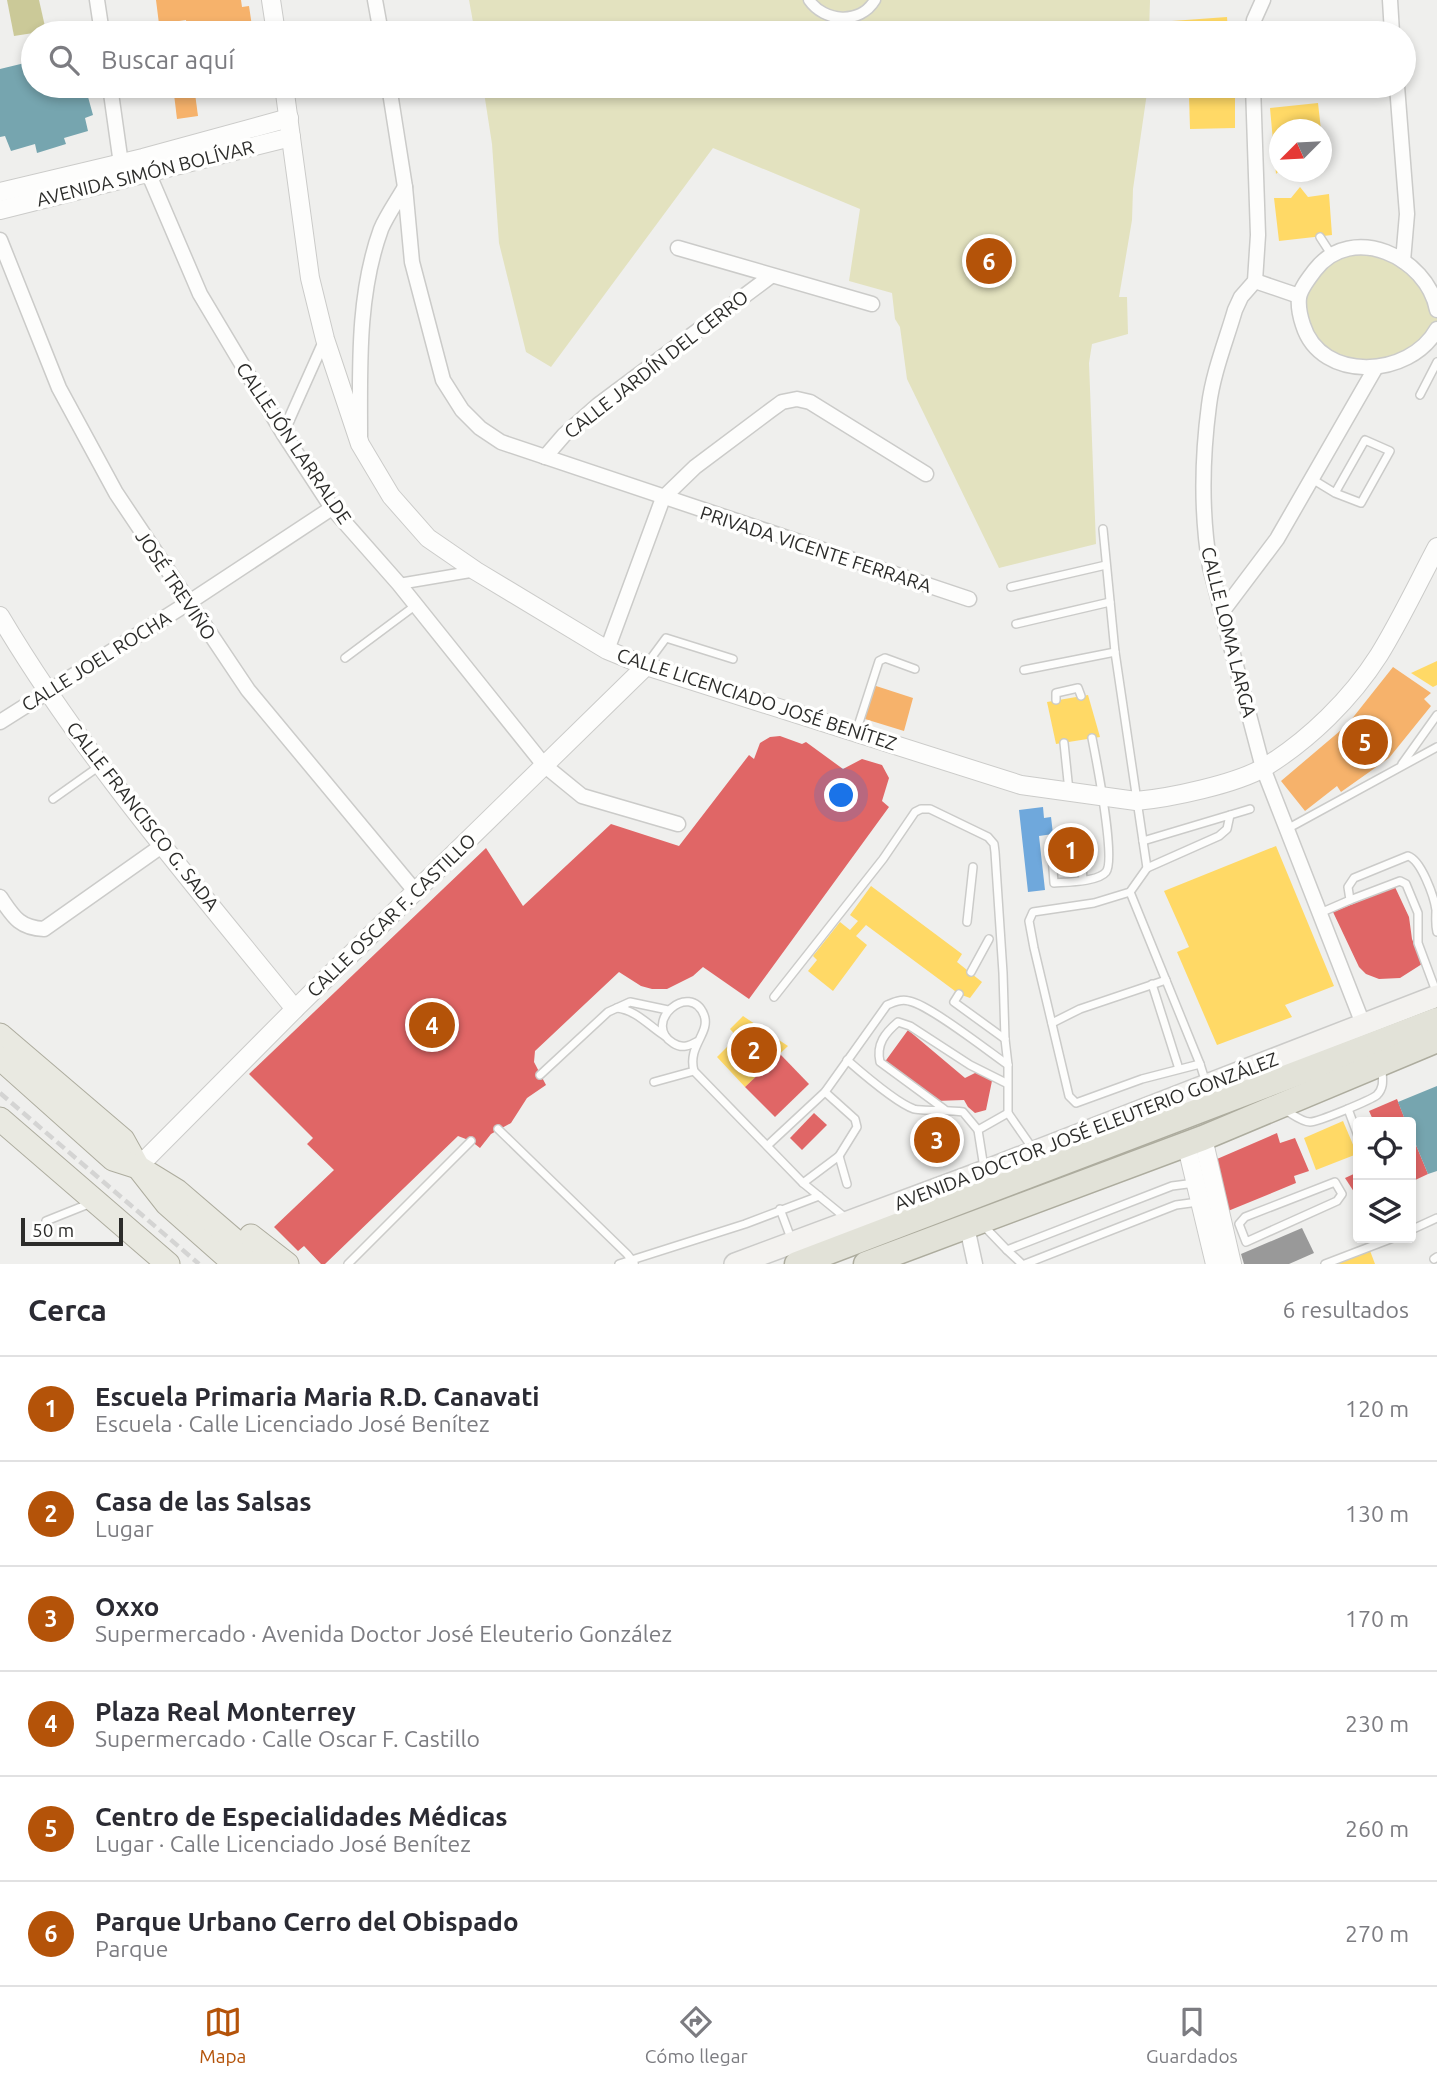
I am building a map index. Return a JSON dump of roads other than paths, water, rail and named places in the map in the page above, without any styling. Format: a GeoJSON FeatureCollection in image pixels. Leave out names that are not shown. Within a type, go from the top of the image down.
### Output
{"type":"FeatureCollection","features":[{"type":"Feature","properties":{"kind":"highway","name":"AVENIDA DOCTOR JOSÉ ELEUTERIO GONZÁLEZ"},"geometry":{"type":"LineString","coordinates":[[795,1254],[1437,1020]]}},
{"type":"Feature","properties":{"kind":"highway"},"geometry":{"type":"LineString","coordinates":[[866,1264],[1194,1140],[1437,1040]]}},
{"type":"Feature","properties":{"kind":"main road","name":"AVENIDA DOCTOR JOSÉ ELEUTERIO GONZÁLEZ"},"geometry":{"type":"LineString","coordinates":[[735,1264],[795,1254],[850,1222],[1437,995]]}},
{"type":"Feature","properties":{"kind":"main road"},"geometry":{"type":"LineString","coordinates":[[0,1035],[262,1264]]}},
{"type":"Feature","properties":{"kind":"main road"},"geometry":{"type":"LineString","coordinates":[[0,1058],[113,1159],[143,1162],[287,1264]]}},
{"type":"Feature","properties":{"kind":"main road"},"geometry":{"type":"LineString","coordinates":[[0,1119],[168,1264]]}},
{"type":"Feature","properties":{"kind":"main road"},"geometry":{"type":"LineString","coordinates":[[143,1162],[167,1204],[235,1264]]}},
{"type":"Feature","properties":{"kind":"street"},"geometry":{"type":"LineString","coordinates":[[97,0],[100,21]]}},
{"type":"Feature","properties":{"kind":"street"},"geometry":{"type":"LineString","coordinates":[[271,0],[274,21]]}},
{"type":"Feature","properties":{"kind":"street"},"geometry":{"type":"LineString","coordinates":[[375,0],[378,21]]}},
{"type":"Feature","properties":{"kind":"street"},"geometry":{"type":"LineString","coordinates":[[808,0],[828,16],[844,18],[859,14],[875,0]]}},
{"type":"Feature","properties":{"kind":"street"},"geometry":{"type":"LineString","coordinates":[[1254,21],[1263,0]]}},
{"type":"Feature","properties":{"kind":"street"},"geometry":{"type":"LineString","coordinates":[[1390,0],[1391,21]]}},
{"type":"Feature","properties":{"kind":"street"},"geometry":{"type":"LineString","coordinates":[[112,98],[122,172]]}},
{"type":"Feature","properties":{"kind":"street","name":"CALLE LICENCIADO JOSÉ BENÍTEZ"},"geometry":{"type":"LineString","coordinates":[[286,98],[310,278],[325,340],[360,444],[391,496],[428,538],[476,571],[607,650],[646,666],[1021,785],[1136,801],[1153,799],[1218,784],[1263,768],[1324,721],[1378,656],[1437,547]]}},
{"type":"Feature","properties":{"kind":"street","name":"PRIVADA VICENTE FERRARA"},"geometry":{"type":"LineString","coordinates":[[391,98],[405,187],[412,262],[443,380],[462,410],[501,442],[970,599]]}},
{"type":"Feature","properties":{"kind":"street"},"geometry":{"type":"LineString","coordinates":[[1253,98],[1258,235],[1255,281],[1299,296]]}},
{"type":"Feature","properties":{"kind":"street"},"geometry":{"type":"LineString","coordinates":[[1398,98],[1407,214],[1403,261]]}},
{"type":"Feature","properties":{"kind":"street","name":"AVENIDA SIMÓN BOLÍVAR"},"geometry":{"type":"LineString","coordinates":[[145,166],[289,118]]}},
{"type":"Feature","properties":{"kind":"street","name":"AVENIDA SIMÓN BOLÍVAR"},"geometry":{"type":"LineString","coordinates":[[0,210],[145,166],[291,137]]}},
{"type":"Feature","properties":{"kind":"street","name":"CALLEJÓN LARRALDE"},"geometry":{"type":"LineString","coordinates":[[145,166],[200,294],[283,433],[332,508],[416,605],[544,765],[582,796],[678,824]]}},
{"type":"Feature","properties":{"kind":"street","name":"AVENIDA SIMÓN BOLÍVAR"},"geometry":{"type":"LineString","coordinates":[[0,192],[122,172]]}},
{"type":"Feature","properties":{"kind":"street"},"geometry":{"type":"LineString","coordinates":[[360,444],[360,353],[369,270],[382,227],[405,187]]}},
{"type":"Feature","properties":{"kind":"street","name":"JOSÉ TREVIÑO"},"geometry":{"type":"LineString","coordinates":[[0,240],[59,388],[116,493],[248,690],[415,891]]}},
{"type":"Feature","properties":{"kind":"street"},"geometry":{"type":"LineString","coordinates":[[1437,310],[1430,290],[1421,276],[1391,253],[1370,246],[1350,247],[1331,254],[1319,265],[1299,296],[1300,314],[1307,337],[1318,351],[1332,361],[1348,366],[1376,367],[1400,360],[1432,338],[1437,329]]}},
{"type":"Feature","properties":{"kind":"street"},"geometry":{"type":"LineString","coordinates":[[678,248],[872,304]]}},
{"type":"Feature","properties":{"kind":"street","name":"CALLE JARDÍN DEL CERRO"},"geometry":{"type":"LineString","coordinates":[[545,457],[564,435],[598,405],[771,276]]}},
{"type":"Feature","properties":{"kind":"street","name":"CALLE LOMA LARGA"},"geometry":{"type":"LineString","coordinates":[[1255,281],[1235,310],[1209,404],[1204,483],[1205,535],[1222,612],[1263,768],[1363,1024]]}},
{"type":"Feature","properties":{"kind":"street"},"geometry":{"type":"LineString","coordinates":[[283,433],[325,340]]}},
{"type":"Feature","properties":{"kind":"street"},"geometry":{"type":"LineString","coordinates":[[1222,612],[1277,539],[1376,367]]}},
{"type":"Feature","properties":{"kind":"street"},"geometry":{"type":"LineString","coordinates":[[607,650],[663,498],[695,467],[782,402],[797,399],[810,402],[926,474]]}},
{"type":"Feature","properties":{"kind":"street","name":"CALLE JOEL ROCHA"},"geometry":{"type":"LineString","coordinates":[[0,722],[332,508]]}},
{"type":"Feature","properties":{"kind":"street"},"geometry":{"type":"LineString","coordinates":[[398,584],[476,571]]}},
{"type":"Feature","properties":{"kind":"street","name":"CALLE FRANCISCO G. SADA"},"geometry":{"type":"LineString","coordinates":[[0,616],[47,691],[163,845],[295,1009]]}},
{"type":"Feature","properties":{"kind":"street","name":"CALLE OSCAR F. CASTILLO"},"geometry":{"type":"LineString","coordinates":[[143,1162],[295,1009],[646,666]]}},
{"type":"Feature","properties":{"kind":"street"},"geometry":{"type":"LineString","coordinates":[[0,897],[19,922],[29,929],[44,929],[163,845]]}},
{"type":"Feature","properties":{"kind":"street"},"geometry":{"type":"LineString","coordinates":[[1194,1140],[1195,1183],[1215,1264]]}},
{"type":"Feature","properties":{"kind":"street"},"geometry":{"type":"LineString","coordinates":[[1194,1140],[1234,1235],[1232,1264]]}},
{"type":"Feature","properties":{"kind":"street"},"geometry":{"type":"LineString","coordinates":[[973,1224],[975,1264]]}},
{"type":"Feature","properties":{"kind":"lane"},"geometry":{"type":"LineString","coordinates":[[1320,237],[1331,254]]}},
{"type":"Feature","properties":{"kind":"lane"},"geometry":{"type":"LineString","coordinates":[[1420,394],[1437,362]]}},
{"type":"Feature","properties":{"kind":"lane"},"geometry":{"type":"LineString","coordinates":[[1312,480],[1335,493],[1361,503],[1390,451],[1365,440],[1335,493]]}},
{"type":"Feature","properties":{"kind":"lane"},"geometry":{"type":"LineString","coordinates":[[1103,529],[1115,652],[1147,868]]}},
{"type":"Feature","properties":{"kind":"lane"},"geometry":{"type":"LineString","coordinates":[[1011,587],[1106,565]]}},
{"type":"Feature","properties":{"kind":"lane"},"geometry":{"type":"LineString","coordinates":[[1016,624],[1110,602]]}},
{"type":"Feature","properties":{"kind":"lane"},"geometry":{"type":"LineString","coordinates":[[345,658],[416,605]]}},
{"type":"Feature","properties":{"kind":"lane"},"geometry":{"type":"LineString","coordinates":[[646,666],[666,638],[733,659]]}},
{"type":"Feature","properties":{"kind":"lane"},"geometry":{"type":"LineString","coordinates":[[1024,670],[1115,652]]}},
{"type":"Feature","properties":{"kind":"lane"},"geometry":{"type":"LineString","coordinates":[[856,732],[879,662],[885,658],[915,668]]}},
{"type":"Feature","properties":{"kind":"lane"},"geometry":{"type":"LineString","coordinates":[[1056,700],[1056,693],[1078,688],[1081,696]]}},
{"type":"Feature","properties":{"kind":"lane"},"geometry":{"type":"LineString","coordinates":[[1400,767],[1437,715]]}},
{"type":"Feature","properties":{"kind":"lane"},"geometry":{"type":"LineString","coordinates":[[1051,842],[1054,883],[1101,876],[1107,871],[1110,863],[1092,738]]}},
{"type":"Feature","properties":{"kind":"lane"},"geometry":{"type":"LineString","coordinates":[[1064,743],[1069,792]]}},
{"type":"Feature","properties":{"kind":"lane"},"geometry":{"type":"LineString","coordinates":[[1287,830],[1437,747]]}},
{"type":"Feature","properties":{"kind":"lane"},"geometry":{"type":"LineString","coordinates":[[53,799],[102,764]]}},
{"type":"Feature","properties":{"kind":"lane"},"geometry":{"type":"LineString","coordinates":[[774,997],[883,859],[915,812],[925,808],[942,813],[988,837],[994,844],[1008,1065],[1008,1113],[1035,1151]]}},
{"type":"Feature","properties":{"kind":"lane"},"geometry":{"type":"LineString","coordinates":[[1143,841],[1250,809]]}},
{"type":"Feature","properties":{"kind":"lane"},"geometry":{"type":"LineString","coordinates":[[1200,1063],[1142,1079],[1076,1103],[1069,1096],[1029,920],[1033,912],[1094,904],[1130,892],[1147,868],[1219,836],[1227,829],[1230,816]]}},
{"type":"Feature","properties":{"kind":"lane"},"geometry":{"type":"LineString","coordinates":[[1080,836],[1083,880]]}},
{"type":"Feature","properties":{"kind":"lane"},"geometry":{"type":"LineString","coordinates":[[1350,900],[1348,887],[1351,880],[1408,856],[1414,858],[1420,866],[1436,908],[1437,932]]}},
{"type":"Feature","properties":{"kind":"lane"},"geometry":{"type":"LineString","coordinates":[[967,922],[973,867]]}},
{"type":"Feature","properties":{"kind":"lane"},"geometry":{"type":"LineString","coordinates":[[1320,913],[1399,881],[1406,884],[1418,913],[1418,943],[1437,995]]}},
{"type":"Feature","properties":{"kind":"lane"},"geometry":{"type":"LineString","coordinates":[[1130,892],[1200,1063],[1206,1085]]}},
{"type":"Feature","properties":{"kind":"lane"},"geometry":{"type":"LineString","coordinates":[[971,972],[989,939]]}},
{"type":"Feature","properties":{"kind":"lane"},"geometry":{"type":"LineString","coordinates":[[1052,1023],[1080,1009],[1166,980]]}},
{"type":"Feature","properties":{"kind":"lane"},"geometry":{"type":"LineString","coordinates":[[1152,984],[1179,1069]]}},
{"type":"Feature","properties":{"kind":"lane"},"geometry":{"type":"LineString","coordinates":[[959,994],[954,1002],[1005,1039]]}},
{"type":"Feature","properties":{"kind":"lane"},"geometry":{"type":"LineString","coordinates":[[768,1145],[825,1092],[887,1004],[899,1000],[911,1001],[930,1011],[1008,1065]]}},
{"type":"Feature","properties":{"kind":"lane"},"geometry":{"type":"LineString","coordinates":[[665,1036],[662,1028],[668,1010],[679,1002],[688,1001],[697,1005],[704,1014],[706,1024],[692,1055],[694,1071],[803,1183],[850,1222]]}},
{"type":"Feature","properties":{"kind":"lane"},"geometry":{"type":"LineString","coordinates":[[540,1075],[608,1012],[630,1002],[668,1010]]}},
{"type":"Feature","properties":{"kind":"lane"},"geometry":{"type":"LineString","coordinates":[[616,1008],[628,1009],[675,1045],[682,1046],[698,1041]]}},
{"type":"Feature","properties":{"kind":"lane"},"geometry":{"type":"LineString","coordinates":[[944,1109],[880,1062],[878,1055],[881,1042],[888,1030],[898,1022],[910,1026],[970,1065],[1006,1083]]}},
{"type":"Feature","properties":{"kind":"lane"},"geometry":{"type":"LineString","coordinates":[[847,1060],[870,1081],[914,1109],[963,1112],[978,1130],[985,1171]]}},
{"type":"Feature","properties":{"kind":"lane"},"geometry":{"type":"LineString","coordinates":[[1279,1106],[1306,1122],[1348,1109],[1376,1096],[1383,1086],[1382,1063]]}},
{"type":"Feature","properties":{"kind":"lane"},"geometry":{"type":"LineString","coordinates":[[654,1082],[694,1071]]}},
{"type":"Feature","properties":{"kind":"lane"},"geometry":{"type":"LineString","coordinates":[[803,1183],[839,1156],[857,1127],[855,1119],[825,1092]]}},
{"type":"Feature","properties":{"kind":"lane"},"geometry":{"type":"LineString","coordinates":[[1348,1109],[1353,1122]]}},
{"type":"Feature","properties":{"kind":"lane"},"geometry":{"type":"LineString","coordinates":[[978,1130],[1008,1113]]}},
{"type":"Feature","properties":{"kind":"lane"},"geometry":{"type":"LineString","coordinates":[[498,1129],[628,1261],[745,1224],[818,1196]]}},
{"type":"Feature","properties":{"kind":"lane"},"geometry":{"type":"LineString","coordinates":[[348,1264],[471,1141]]}},
{"type":"Feature","properties":{"kind":"lane"},"geometry":{"type":"LineString","coordinates":[[839,1156],[847,1184]]}},
{"type":"Feature","properties":{"kind":"lane"},"geometry":{"type":"LineString","coordinates":[[1335,1182],[1340,1188],[1341,1198],[1258,1237],[1246,1242],[1234,1235],[1245,1217],[1329,1183],[1335,1182]]}},
{"type":"Feature","properties":{"kind":"lane"},"geometry":{"type":"LineString","coordinates":[[1007,1250],[1172,1186],[1195,1183]]}},
{"type":"Feature","properties":{"kind":"lane"},"geometry":{"type":"LineString","coordinates":[[46,1222],[94,1201]]}},
{"type":"Feature","properties":{"kind":"lane"},"geometry":{"type":"LineString","coordinates":[[973,1224],[1024,1264],[1176,1205],[1200,1202]]}},
{"type":"Feature","properties":{"kind":"lane"},"geometry":{"type":"LineString","coordinates":[[780,1209],[795,1254]]}},
{"type":"Feature","properties":{"kind":"lane"},"geometry":{"type":"LineString","coordinates":[[1416,1228],[1437,1218]]}},
{"type":"Feature","properties":{"kind":"lane"},"geometry":{"type":"LineString","coordinates":[[1325,1264],[1380,1243]]}},
{"type":"Feature","properties":{"kind":"railway"},"geometry":{"type":"LineString","coordinates":[[0,1093],[199,1264]]}},
{"type":"Feature","properties":{"kind":"place","name":"Parque Urbano Cerro del Obispado"},"geometry":{"type":"Point","coordinates":[989,261]}},
{"type":"Feature","properties":{"kind":"place","name":"Centro de Especialidades Médicas"},"geometry":{"type":"Point","coordinates":[1365,742]}},
{"type":"Feature","properties":{"kind":"place","name":"Escuela Primaria Maria R.D. Canavati"},"geometry":{"type":"Point","coordinates":[1071,850]}},
{"type":"Feature","properties":{"kind":"place","name":"Plaza Real Monterrey"},"geometry":{"type":"Point","coordinates":[432,1025]}},
{"type":"Feature","properties":{"kind":"place","name":"Casa de las Salsas"},"geometry":{"type":"Point","coordinates":[754,1050]}},
{"type":"Feature","properties":{"kind":"place","name":"Oxxo"},"geometry":{"type":"Point","coordinates":[937,1140]}}]}
